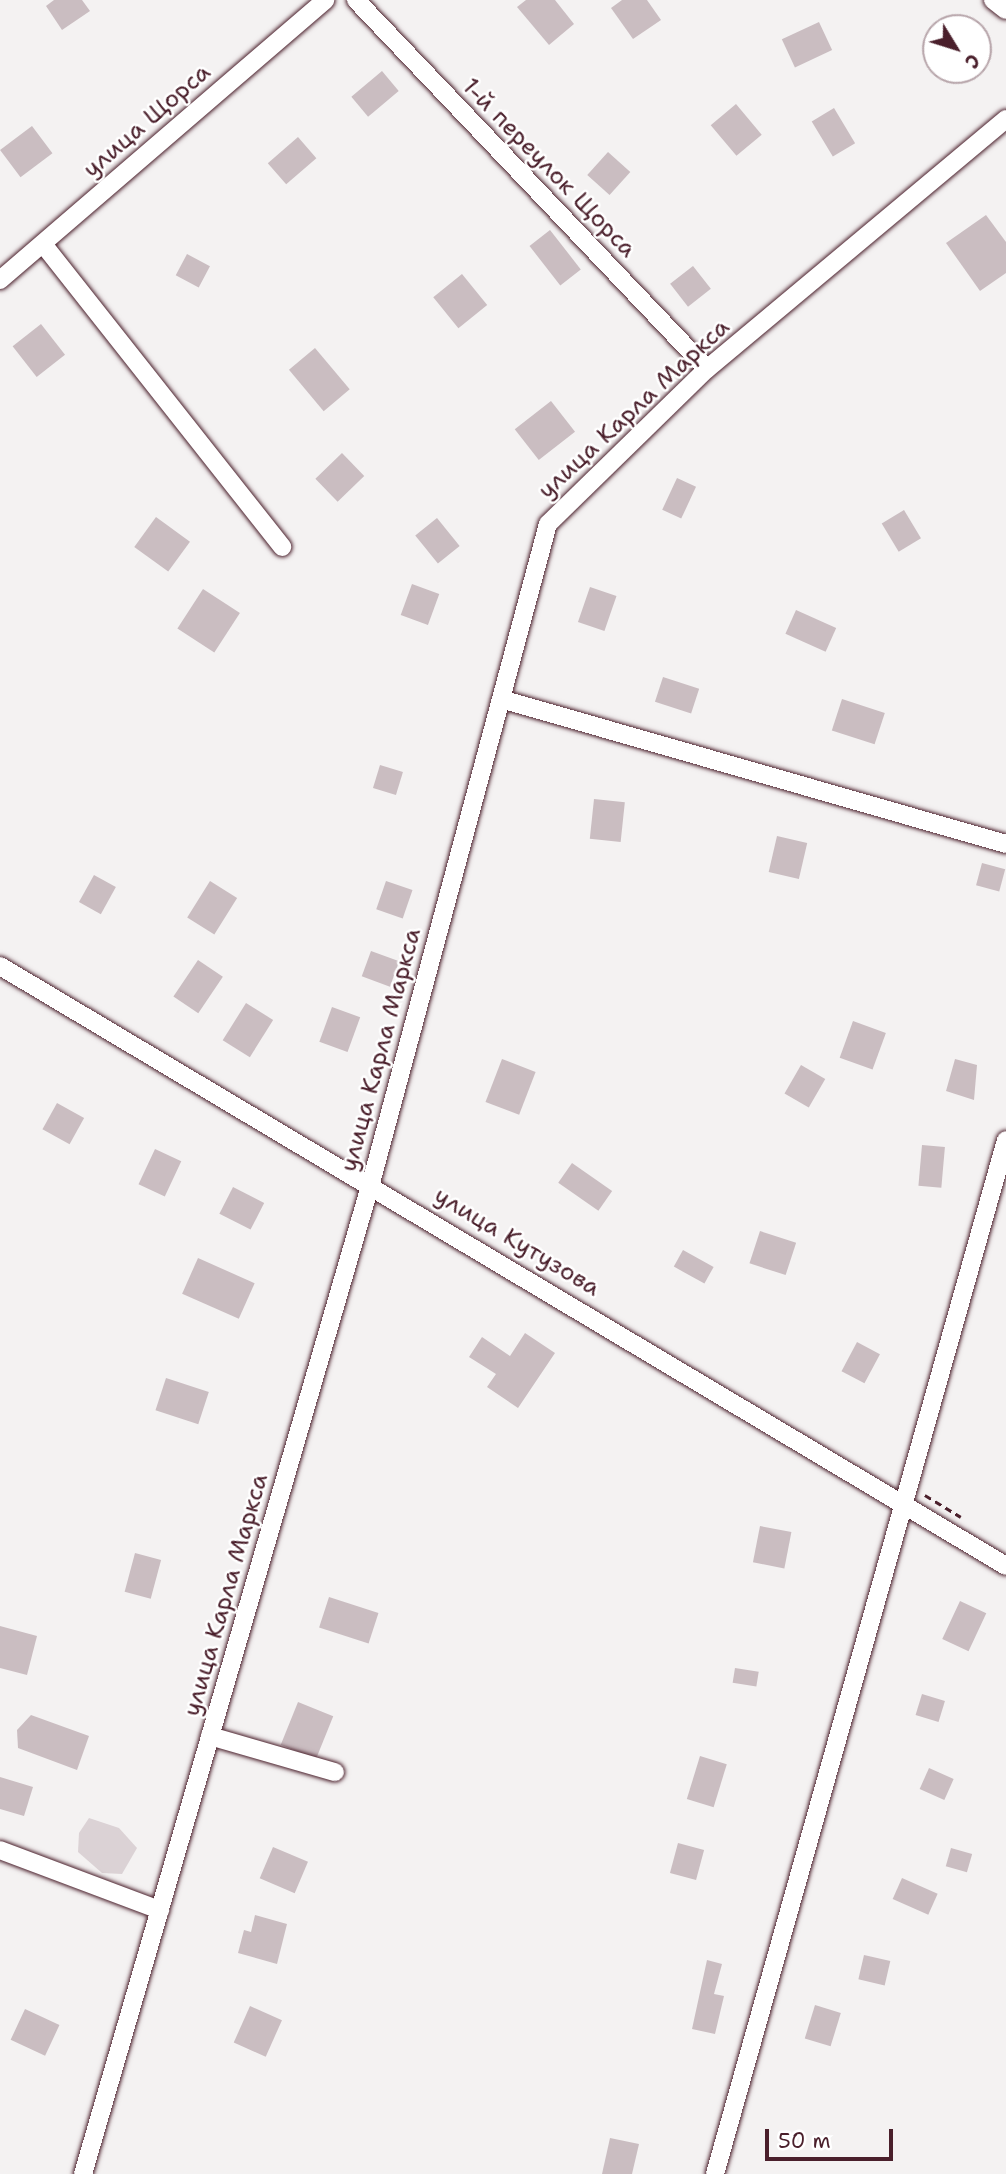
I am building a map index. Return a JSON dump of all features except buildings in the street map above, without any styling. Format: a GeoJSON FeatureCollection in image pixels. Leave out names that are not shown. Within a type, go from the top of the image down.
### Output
{"type":"FeatureCollection","features":[{"type":"Feature","properties":{"kind":"street","name":"улица Щорса"},"geometry":{"type":"LineString","coordinates":[[0,280],[325,0]]}},
{"type":"Feature","properties":{"kind":"street","name":"1-й переулок Щорса"},"geometry":{"type":"LineString","coordinates":[[356,0],[707,369]]}},
{"type":"Feature","properties":{"kind":"street"},"geometry":{"type":"LineString","coordinates":[[993,0],[1006,10]]}},
{"type":"Feature","properties":{"kind":"street","name":"улица Карла Маркса"},"geometry":{"type":"LineString","coordinates":[[83,2174],[371,1183],[548,524],[707,369],[1006,120]]}},
{"type":"Feature","properties":{"kind":"street"},"geometry":{"type":"LineString","coordinates":[[43,244],[282,547]]}},
{"type":"Feature","properties":{"kind":"street"},"geometry":{"type":"LineString","coordinates":[[501,699],[1006,844]]}},
{"type":"Feature","properties":{"kind":"street","name":"улица Кутузова"},"geometry":{"type":"LineString","coordinates":[[0,966],[909,1494],[1006,1566]]}},
{"type":"Feature","properties":{"kind":"street"},"geometry":{"type":"LineString","coordinates":[[715,2174],[909,1494],[1006,1140]]}},
{"type":"Feature","properties":{"kind":"street"},"geometry":{"type":"LineString","coordinates":[[210,1736],[335,1772]]}},
{"type":"Feature","properties":{"kind":"street"},"geometry":{"type":"LineString","coordinates":[[0,1850],[160,1910]]}},
{"type":"Feature","properties":{"kind":"path"},"geometry":{"type":"LineString","coordinates":[[909,1494],[970,1523]]}},
{"type":"Feature","properties":{"kind":"shaded area"},"geometry":{"type":"Polygon","coordinates":[[[89,1818],[119,1828],[137,1848],[122,1874],[102,1873],[78,1852],[79,1833],[89,1818]]]}}]}
